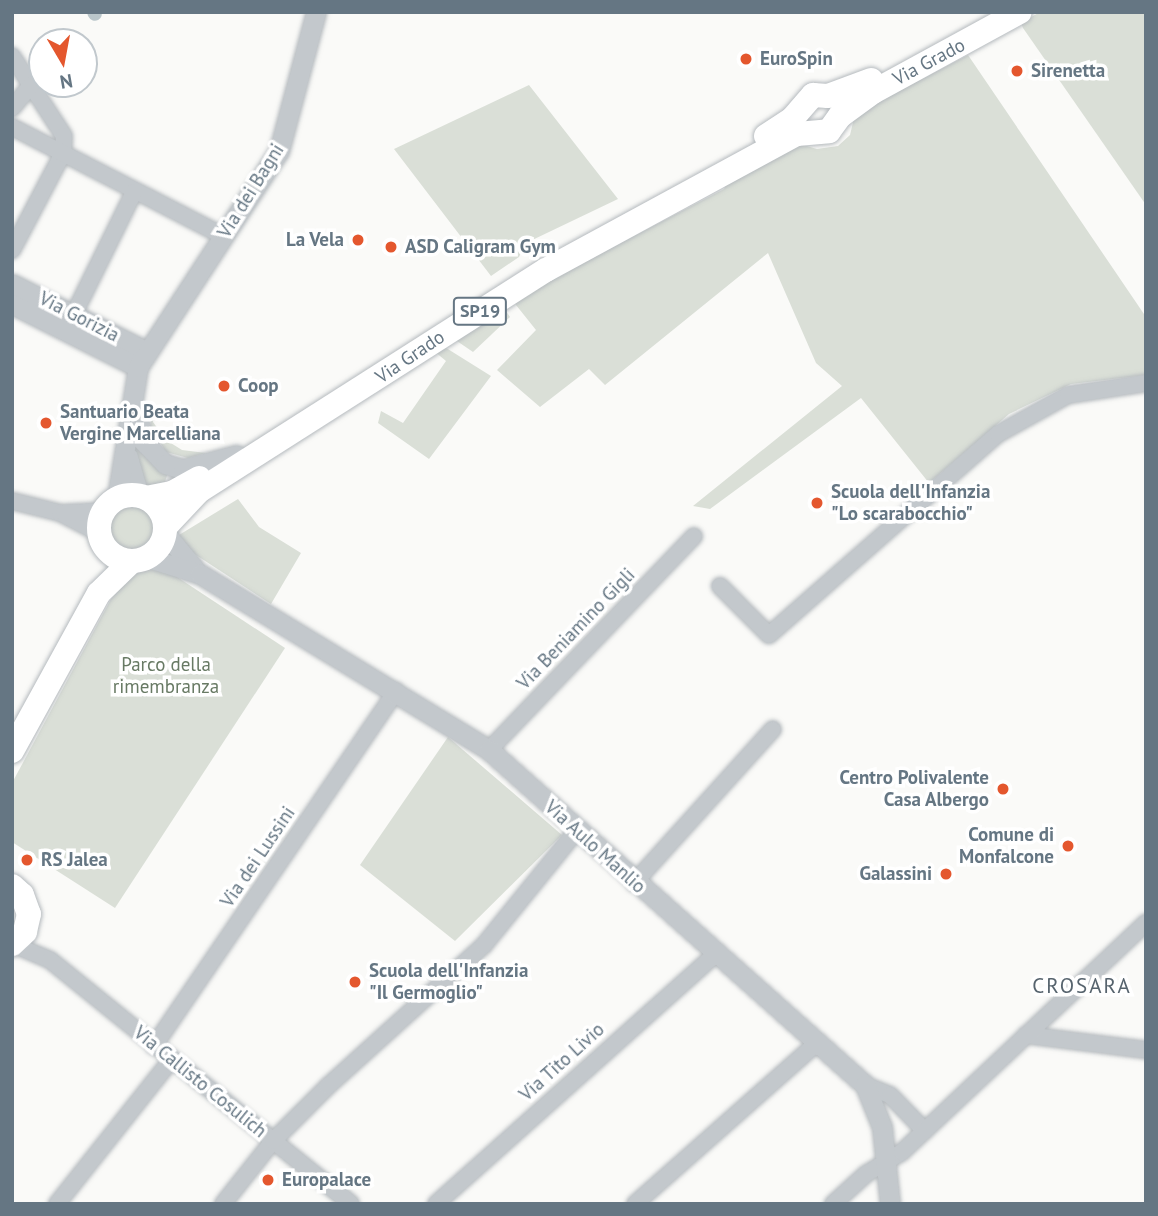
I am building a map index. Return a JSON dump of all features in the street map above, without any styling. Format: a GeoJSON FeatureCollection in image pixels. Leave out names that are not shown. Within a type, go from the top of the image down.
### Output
{"type":"FeatureCollection","features":[{"type":"Feature","properties":{"kind":"main road","name":"Via Grado"},"geometry":{"type":"LineString","coordinates":[[834,106],[858,87],[994,12]]}},
{"type":"Feature","properties":{"kind":"main road","name":"Via Grado"},"geometry":{"type":"LineString","coordinates":[[118,514],[190,484],[513,274],[779,128],[801,110],[813,95],[834,106],[873,92],[1020,12]]}},
{"type":"Feature","properties":{"kind":"main road","name":"Via Grado"},"geometry":{"type":"LineString","coordinates":[[99,593],[140,560],[199,491],[546,270],[727,168],[797,134],[834,127],[834,106]]}},
{"type":"Feature","properties":{"kind":"main road"},"geometry":{"type":"LineString","coordinates":[[801,110],[803,121],[817,132]]}},
{"type":"Feature","properties":{"kind":"main road"},"geometry":{"type":"LineString","coordinates":[[118,514],[160,509],[166,530]]}},
{"type":"Feature","properties":{"kind":"main road"},"geometry":{"type":"LineString","coordinates":[[118,514],[140,560]]}},
{"type":"Feature","properties":{"kind":"main road"},"geometry":{"type":"LineString","coordinates":[[12,751],[99,593],[118,514]]}},
{"type":"Feature","properties":{"kind":"main road","name":"Via Callisto Cosulich"},"geometry":{"type":"LineString","coordinates":[[12,944],[28,924],[27,904],[13,886]]}},
{"type":"Feature","properties":{"kind":"street","name":"Via dei Bagni"},"geometry":{"type":"LineString","coordinates":[[142,359],[279,151],[316,12]]}},
{"type":"Feature","properties":{"kind":"street"},"geometry":{"type":"LineString","coordinates":[[12,56],[28,79]]}},
{"type":"Feature","properties":{"kind":"street"},"geometry":{"type":"LineString","coordinates":[[12,108],[28,90]]}},
{"type":"Feature","properties":{"kind":"street"},"geometry":{"type":"LineString","coordinates":[[12,250],[63,153],[64,136],[40,98]]}},
{"type":"Feature","properties":{"kind":"street"},"geometry":{"type":"LineString","coordinates":[[12,127],[223,236]]}},
{"type":"Feature","properties":{"kind":"street"},"geometry":{"type":"LineString","coordinates":[[74,314],[134,192]]}},
{"type":"Feature","properties":{"kind":"street","name":"Via Gorizia"},"geometry":{"type":"LineString","coordinates":[[12,284],[74,314],[142,359]]}},
{"type":"Feature","properties":{"kind":"street","name":"Via Gorizia"},"geometry":{"type":"LineString","coordinates":[[12,304],[142,359]]}},
{"type":"Feature","properties":{"kind":"street"},"geometry":{"type":"LineString","coordinates":[[12,500],[60,513],[118,514],[135,389],[142,359]]}},
{"type":"Feature","properties":{"kind":"street"},"geometry":{"type":"LineString","coordinates":[[720,586],[769,635],[998,434],[1068,395],[1146,383]]}},
{"type":"Feature","properties":{"kind":"street"},"geometry":{"type":"LineString","coordinates":[[135,389],[142,440],[158,460],[183,469],[236,455]]}},
{"type":"Feature","properties":{"kind":"street","name":"Via Aulo Manlio"},"geometry":{"type":"LineString","coordinates":[[166,530],[200,574]]}},
{"type":"Feature","properties":{"kind":"street","name":"Via Beniamino Gigli"},"geometry":{"type":"LineString","coordinates":[[489,750],[694,536]]}},
{"type":"Feature","properties":{"kind":"street","name":"Via Aulo Manlio"},"geometry":{"type":"LineString","coordinates":[[140,560],[200,574],[489,750],[634,883],[717,953],[865,1086],[882,1128],[890,1204]]}},
{"type":"Feature","properties":{"kind":"street","name":"Via dei Lussini"},"geometry":{"type":"LineString","coordinates":[[153,1046],[396,691]]}},
{"type":"Feature","properties":{"kind":"street"},"geometry":{"type":"LineString","coordinates":[[634,883],[773,729]]}},
{"type":"Feature","properties":{"kind":"street"},"geometry":{"type":"LineString","coordinates":[[223,1204],[273,1141],[328,1086],[484,945],[577,830]]}},
{"type":"Feature","properties":{"kind":"street"},"geometry":{"type":"LineString","coordinates":[[833,1204],[925,1131],[1146,923]]}},
{"type":"Feature","properties":{"kind":"street","name":"Via Callisto Cosulich"},"geometry":{"type":"LineString","coordinates":[[28,924],[50,960]]}},
{"type":"Feature","properties":{"kind":"street","name":"Via Callisto Cosulich"},"geometry":{"type":"LineString","coordinates":[[12,944],[50,960],[351,1204]]}},
{"type":"Feature","properties":{"kind":"street","name":"Via Tito Livio"},"geometry":{"type":"LineString","coordinates":[[436,1204],[717,953]]}},
{"type":"Feature","properties":{"kind":"street"},"geometry":{"type":"LineString","coordinates":[[1026,1035],[1146,1049]]}},
{"type":"Feature","properties":{"kind":"street"},"geometry":{"type":"LineString","coordinates":[[635,1204],[817,1043]]}},
{"type":"Feature","properties":{"kind":"street"},"geometry":{"type":"LineString","coordinates":[[58,1204],[171,1060]]}},
{"type":"Feature","properties":{"kind":"street"},"geometry":{"type":"LineString","coordinates":[[865,1086],[890,1095],[925,1131]]}},
{"type":"Feature","properties":{"kind":"green space"},"geometry":{"type":"Polygon","coordinates":[[[1040,12],[1146,12],[1146,205],[1023,28],[1021,23],[1040,12]]]}},
{"type":"Feature","properties":{"kind":"green space"},"geometry":{"type":"Polygon","coordinates":[[[968,55],[1146,317],[1146,375],[1071,384],[1009,414],[929,483],[861,398],[710,509],[693,506],[842,386],[816,363],[768,253],[605,385],[589,369],[540,407],[497,370],[536,330],[512,300],[724,189],[728,179],[800,144],[817,149],[838,146],[850,135],[855,114],[968,55]]]}},
{"type":"Feature","properties":{"kind":"green space"},"geometry":{"type":"Polygon","coordinates":[[[529,85],[618,199],[526,243],[519,257],[491,276],[394,149],[529,85]]]}},
{"type":"Feature","properties":{"kind":"green space"},"geometry":{"type":"Polygon","coordinates":[[[502,305],[510,317],[473,352],[454,339],[502,305]]]}},
{"type":"Feature","properties":{"kind":"green space"},"geometry":{"type":"Polygon","coordinates":[[[443,346],[491,376],[429,459],[378,423],[381,411],[403,423],[446,361],[434,351],[443,346]]]}},
{"type":"Feature","properties":{"kind":"green space"},"geometry":{"type":"Polygon","coordinates":[[[153,402],[153,422],[166,440],[182,450],[206,453],[188,458],[166,452],[150,427],[153,402]]]}},
{"type":"Feature","properties":{"kind":"green space"},"geometry":{"type":"Polygon","coordinates":[[[136,436],[168,472],[165,482],[146,486],[142,481],[133,456],[136,436]]]}},
{"type":"Feature","properties":{"kind":"green space"},"geometry":{"type":"Polygon","coordinates":[[[238,499],[259,527],[301,553],[271,604],[193,553],[179,535],[238,499]]]}},
{"type":"Feature","properties":{"kind":"green space"},"geometry":{"type":"Polygon","coordinates":[[[133,503],[143,505],[151,511],[157,519],[157,539],[151,547],[143,553],[133,555],[123,553],[115,547],[109,539],[107,529],[109,519],[115,511],[123,505],[133,503]]]}},
{"type":"Feature","properties":{"kind":"green space","name":"Parco della rimembranza"},"geometry":{"type":"Polygon","coordinates":[[[155,568],[168,571],[285,648],[115,908],[12,842],[12,783],[111,599],[130,575],[155,568]]]}},
{"type":"Feature","properties":{"kind":"green space"},"geometry":{"type":"Polygon","coordinates":[[[448,737],[562,835],[455,941],[360,865],[448,737]]]}},
{"type":"Feature","properties":{"kind":"place","name":"EuroSpin"},"geometry":{"type":"Point","coordinates":[746,59]}},
{"type":"Feature","properties":{"kind":"place","name":"Sirenetta"},"geometry":{"type":"Point","coordinates":[1017,71]}},
{"type":"Feature","properties":{"kind":"place","name":"La Vela"},"geometry":{"type":"Point","coordinates":[358,240]}},
{"type":"Feature","properties":{"kind":"place","name":"ASD Caligram Gym"},"geometry":{"type":"Point","coordinates":[391,247]}},
{"type":"Feature","properties":{"kind":"place","name":"Coop"},"geometry":{"type":"Point","coordinates":[224,386]}},
{"type":"Feature","properties":{"kind":"place","name":"Santuario Beata Vergine Marcelliana"},"geometry":{"type":"Point","coordinates":[46,423]}},
{"type":"Feature","properties":{"kind":"place","name":"Scuola dell'Infanzia \"Lo scarabocchio\""},"geometry":{"type":"Point","coordinates":[817,503]}},
{"type":"Feature","properties":{"kind":"place","name":"Centro Polivalente Casa Albergo"},"geometry":{"type":"Point","coordinates":[1003,789]}},
{"type":"Feature","properties":{"kind":"place","name":"Comune di Monfalcone"},"geometry":{"type":"Point","coordinates":[1068,846]}},
{"type":"Feature","properties":{"kind":"place","name":"RS Jalea"},"geometry":{"type":"Point","coordinates":[27,860]}},
{"type":"Feature","properties":{"kind":"place","name":"Galassini"},"geometry":{"type":"Point","coordinates":[946,874]}},
{"type":"Feature","properties":{"kind":"place","name":"Scuola dell'Infanzia \"Il Germoglio\""},"geometry":{"type":"Point","coordinates":[355,982]}},
{"type":"Feature","properties":{"kind":"place","name":"Europalace"},"geometry":{"type":"Point","coordinates":[268,1180]}},
{"type":"Feature","properties":{"kind":"district","name":"CROSARA"},"geometry":{"type":"Point","coordinates":[1082,986]}}]}
